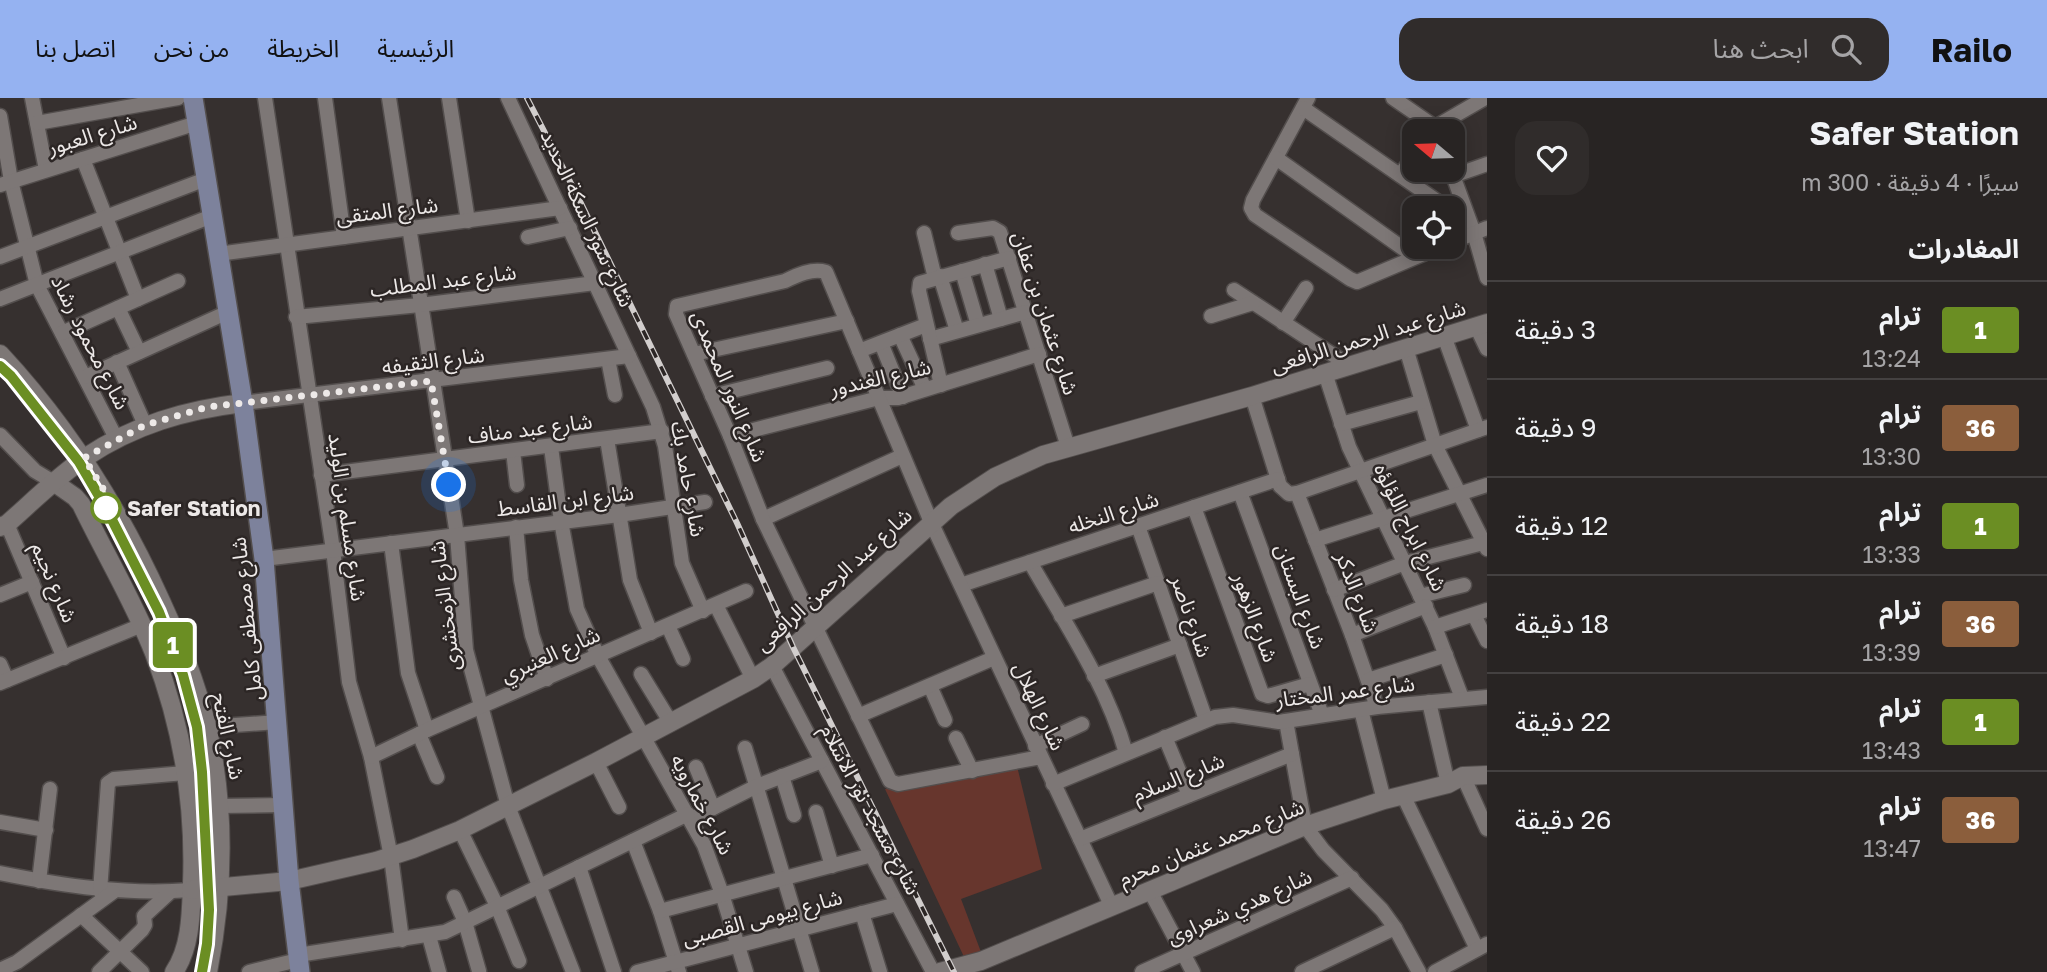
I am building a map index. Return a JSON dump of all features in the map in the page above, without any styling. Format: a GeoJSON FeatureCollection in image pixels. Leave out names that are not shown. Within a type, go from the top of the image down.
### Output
{"type":"FeatureCollection","features":[{"type":"Feature","properties":{"kind":"main road","name":"شارع مصطفى كامل"},"geometry":{"type":"LineString","coordinates":[[193,98],[243,403],[264,559],[289,881],[299,963]]}},
{"type":"Feature","properties":{"kind":"street"},"geometry":{"type":"LineString","coordinates":[[33,98],[46,170]]}},
{"type":"Feature","properties":{"kind":"street"},"geometry":{"type":"LineString","coordinates":[[37,123],[178,98]]}},
{"type":"Feature","properties":{"kind":"street","name":"شارع مسلم بن الوليد"},"geometry":{"type":"LineString","coordinates":[[265,98],[333,550],[349,682],[371,757],[391,857],[402,940]]}},
{"type":"Feature","properties":{"kind":"street"},"geometry":{"type":"LineString","coordinates":[[325,98],[344,237]]}},
{"type":"Feature","properties":{"kind":"street","name":"شارع الزمخشرى"},"geometry":{"type":"LineString","coordinates":[[389,98],[457,535],[466,650],[508,806],[573,972]]}},
{"type":"Feature","properties":{"kind":"street"},"geometry":{"type":"LineString","coordinates":[[449,98],[468,221]]}},
{"type":"Feature","properties":{"kind":"street","name":"شارع سور السكة الحديد"},"geometry":{"type":"LineString","coordinates":[[508,98],[629,356]]}},
{"type":"Feature","properties":{"kind":"street"},"geometry":{"type":"LineString","coordinates":[[1393,98],[1421,119]]}},
{"type":"Feature","properties":{"kind":"street"},"geometry":{"type":"LineString","coordinates":[[1452,119],[1485,98]]}},
{"type":"Feature","properties":{"kind":"street"},"geometry":{"type":"LineString","coordinates":[[1410,259],[1357,282],[1353,281],[1255,215],[1251,208],[1253,200],[1306,103],[1430,196]]}},
{"type":"Feature","properties":{"kind":"street","name":"شارع محمود رشاد"},"geometry":{"type":"LineString","coordinates":[[0,116],[5,183],[37,285],[116,439]]}},
{"type":"Feature","properties":{"kind":"street","name":"شارع العبور"},"geometry":{"type":"LineString","coordinates":[[5,183],[197,123]]}},
{"type":"Feature","properties":{"kind":"street"},"geometry":{"type":"LineString","coordinates":[[1276,158],[1402,248]]}},
{"type":"Feature","properties":{"kind":"street"},"geometry":{"type":"LineString","coordinates":[[83,159],[138,299]]}},
{"type":"Feature","properties":{"kind":"street"},"geometry":{"type":"LineString","coordinates":[[1465,170],[1487,164]]}},
{"type":"Feature","properties":{"kind":"street"},"geometry":{"type":"LineString","coordinates":[[0,257],[206,179]]}},
{"type":"Feature","properties":{"kind":"street"},"geometry":{"type":"LineString","coordinates":[[1456,182],[1477,229],[1487,278]]}},
{"type":"Feature","properties":{"kind":"street","name":"شارع المتقى"},"geometry":{"type":"LineString","coordinates":[[218,254],[560,208]]}},
{"type":"Feature","properties":{"kind":"street"},"geometry":{"type":"LineString","coordinates":[[0,299],[212,216]]}},
{"type":"Feature","properties":{"kind":"street"},"geometry":{"type":"LineString","coordinates":[[528,236],[570,228]]}},
{"type":"Feature","properties":{"kind":"street","name":"شارع عثمان بن عفان"},"geometry":{"type":"LineString","coordinates":[[958,233],[997,230],[1009,258],[1068,447]]}},
{"type":"Feature","properties":{"kind":"street"},"geometry":{"type":"LineString","coordinates":[[924,233],[957,331]]}},
{"type":"Feature","properties":{"kind":"street"},"geometry":{"type":"LineString","coordinates":[[941,385],[919,286],[925,280],[1009,258]]}},
{"type":"Feature","properties":{"kind":"street"},"geometry":{"type":"LineString","coordinates":[[985,264],[1001,319]]}},
{"type":"Feature","properties":{"kind":"street","name":"شارع النور المحمدى"},"geometry":{"type":"LineString","coordinates":[[828,276],[826,272],[818,270],[796,275],[785,281],[681,304],[675,310],[763,519],[889,780],[894,784],[972,771]]}},
{"type":"Feature","properties":{"kind":"street"},"geometry":{"type":"LineString","coordinates":[[961,271],[978,325]]}},
{"type":"Feature","properties":{"kind":"street","name":"شارع الهلال"},"geometry":{"type":"LineString","coordinates":[[828,276],[931,522],[1112,907]]}},
{"type":"Feature","properties":{"kind":"street"},"geometry":{"type":"LineString","coordinates":[[62,333],[178,281]]}},
{"type":"Feature","properties":{"kind":"street","name":"شارع عبد المطلب"},"geometry":{"type":"LineString","coordinates":[[296,317],[595,283]]}},
{"type":"Feature","properties":{"kind":"street"},"geometry":{"type":"LineString","coordinates":[[1283,323],[1306,288]]}},
{"type":"Feature","properties":{"kind":"street"},"geometry":{"type":"LineString","coordinates":[[1234,290],[1350,366]]}},
{"type":"Feature","properties":{"kind":"street"},"geometry":{"type":"LineString","coordinates":[[1211,316],[1253,303]]}},
{"type":"Feature","properties":{"kind":"street"},"geometry":{"type":"LineString","coordinates":[[118,307],[139,352]]}},
{"type":"Feature","properties":{"kind":"street"},"geometry":{"type":"LineString","coordinates":[[85,377],[228,312]]}},
{"type":"Feature","properties":{"kind":"street"},"geometry":{"type":"LineString","coordinates":[[859,351],[900,335],[957,331],[1026,312]]}},
{"type":"Feature","properties":{"kind":"street"},"geometry":{"type":"LineString","coordinates":[[694,354],[847,321]]}},
{"type":"Feature","properties":{"kind":"street"},"geometry":{"type":"LineString","coordinates":[[1482,324],[1487,349]]}},
{"type":"Feature","properties":{"kind":"street","name":"شارع عبد الرحمن الرافعى"},"geometry":{"type":"LineString","coordinates":[[191,890],[289,881],[391,857],[460,830],[596,762],[753,679],[772,666],[951,506],[995,477],[1043,455],[1252,396],[1482,324]]}},
{"type":"Feature","properties":{"kind":"street"},"geometry":{"type":"LineString","coordinates":[[900,335],[925,389]]}},
{"type":"Feature","properties":{"kind":"street"},"geometry":{"type":"LineString","coordinates":[[1252,396],[1278,479],[1286,493],[1297,493],[1483,428],[1444,336]]}},
{"type":"Feature","properties":{"kind":"street"},"geometry":{"type":"LineString","coordinates":[[881,343],[902,397]]}},
{"type":"Feature","properties":{"kind":"street"},"geometry":{"type":"LineString","coordinates":[[1334,590],[1405,563],[1486,544],[1435,444],[1406,348]]}},
{"type":"Feature","properties":{"kind":"street","name":"شارع الفتح"},"geometry":{"type":"LineString","coordinates":[[0,354],[57,420],[84,458],[149,575],[184,653],[207,727],[219,806],[219,889],[208,972]]}},
{"type":"Feature","properties":{"kind":"street","name":"شارع الغندور"},"geometry":{"type":"LineString","coordinates":[[730,436],[878,398],[902,397],[1039,354]]}},
{"type":"Feature","properties":{"kind":"street","name":"شارع الثقيفه"},"geometry":{"type":"LineString","coordinates":[[243,403],[629,356]]}},
{"type":"Feature","properties":{"kind":"street","name":"شارع حامد بك"},"geometry":{"type":"LineString","coordinates":[[629,356],[662,431],[682,563],[753,679]]}},
{"type":"Feature","properties":{"kind":"street"},"geometry":{"type":"LineString","coordinates":[[608,359],[615,395]]}},
{"type":"Feature","properties":{"kind":"street"},"geometry":{"type":"LineString","coordinates":[[117,362],[145,425]]}},
{"type":"Feature","properties":{"kind":"street"},"geometry":{"type":"LineString","coordinates":[[712,396],[827,369]]}},
{"type":"Feature","properties":{"kind":"street","name":"شارع ابراج اللؤلؤه"},"geometry":{"type":"LineString","coordinates":[[1325,373],[1360,471],[1436,627],[1462,698]]}},
{"type":"Feature","properties":{"kind":"street"},"geometry":{"type":"LineString","coordinates":[[1341,424],[1421,402]]}},
{"type":"Feature","properties":{"kind":"street"},"geometry":{"type":"LineString","coordinates":[[4,525],[84,458],[116,439],[145,425],[208,407],[243,403]]}},
{"type":"Feature","properties":{"kind":"street","name":"شارع عبد مناف"},"geometry":{"type":"LineString","coordinates":[[321,475],[662,431]]}},
{"type":"Feature","properties":{"kind":"street"},"geometry":{"type":"LineString","coordinates":[[0,436],[35,471],[75,496],[81,504],[142,625],[163,681],[185,773],[192,830],[187,939],[174,972]]}},
{"type":"Feature","properties":{"kind":"street"},"geometry":{"type":"LineString","coordinates":[[607,439],[630,580],[652,633]]}},
{"type":"Feature","properties":{"kind":"street","name":"شارع خمارويه"},"geometry":{"type":"LineString","coordinates":[[551,447],[577,609],[598,656],[711,860],[746,972]]}},
{"type":"Feature","properties":{"kind":"street"},"geometry":{"type":"LineString","coordinates":[[513,451],[517,485]]}},
{"type":"Feature","properties":{"kind":"street"},"geometry":{"type":"LineString","coordinates":[[763,519],[902,456]]}},
{"type":"Feature","properties":{"kind":"street","name":"شارع النخله"},"geometry":{"type":"LineString","coordinates":[[961,585],[1278,479]]}},
{"type":"Feature","properties":{"kind":"street"},"geometry":{"type":"LineString","coordinates":[[1315,540],[1487,485]]}},
{"type":"Feature","properties":{"kind":"street","name":"شارع البستان"},"geometry":{"type":"LineString","coordinates":[[1240,492],[1322,715]]}},
{"type":"Feature","properties":{"kind":"street","name":"شارع الدكر"},"geometry":{"type":"LineString","coordinates":[[1297,493],[1377,707]]}},
{"type":"Feature","properties":{"kind":"street","name":"شارع ابن القاسط"},"geometry":{"type":"LineString","coordinates":[[264,559],[705,502]]}},
{"type":"Feature","properties":{"kind":"street","name":"شارع الزهور"},"geometry":{"type":"LineString","coordinates":[[1194,507],[1262,694],[1268,696],[1310,684]]}},
{"type":"Feature","properties":{"kind":"street","name":"شارع نجيم"},"geometry":{"type":"LineString","coordinates":[[4,525],[64,658]]}},
{"type":"Feature","properties":{"kind":"street","name":"شارع ناصر"},"geometry":{"type":"LineString","coordinates":[[1138,526],[1206,719]]}},
{"type":"Feature","properties":{"kind":"street"},"geometry":{"type":"LineString","coordinates":[[516,527],[527,615],[547,679]]}},
{"type":"Feature","properties":{"kind":"street"},"geometry":{"type":"LineString","coordinates":[[391,543],[408,673],[437,777]]}},
{"type":"Feature","properties":{"kind":"street"},"geometry":{"type":"LineString","coordinates":[[1030,562],[1094,676],[1116,722],[1126,754]]}},
{"type":"Feature","properties":{"kind":"street"},"geometry":{"type":"LineString","coordinates":[[0,595],[32,582]]}},
{"type":"Feature","properties":{"kind":"street"},"geometry":{"type":"LineString","coordinates":[[1061,616],[1158,583]]}},
{"type":"Feature","properties":{"kind":"street"},"geometry":{"type":"LineString","coordinates":[[1352,635],[1423,601],[1464,585]]}},
{"type":"Feature","properties":{"kind":"street","name":"شارع العنبري"},"geometry":{"type":"LineString","coordinates":[[371,757],[746,591]]}},
{"type":"Feature","properties":{"kind":"street"},"geometry":{"type":"LineString","coordinates":[[1436,627],[1481,612],[1487,641]]}},
{"type":"Feature","properties":{"kind":"street"},"geometry":{"type":"LineString","coordinates":[[0,664],[4,682],[142,625]]}},
{"type":"Feature","properties":{"kind":"street"},"geometry":{"type":"LineString","coordinates":[[667,626],[682,659]]}},
{"type":"Feature","properties":{"kind":"street"},"geometry":{"type":"LineString","coordinates":[[1094,676],[1180,645]]}},
{"type":"Feature","properties":{"kind":"street"},"geometry":{"type":"LineString","coordinates":[[1368,680],[1446,655]]}},
{"type":"Feature","properties":{"kind":"street"},"geometry":{"type":"LineString","coordinates":[[858,716],[994,658]]}},
{"type":"Feature","properties":{"kind":"street","name":"شارع مسجد نور الاسلام"},"geometry":{"type":"LineString","coordinates":[[772,666],[933,972]]}},
{"type":"Feature","properties":{"kind":"street"},"geometry":{"type":"LineString","coordinates":[[641,674],[671,723]]}},
{"type":"Feature","properties":{"kind":"street"},"geometry":{"type":"LineString","coordinates":[[930,686],[945,720]]}},
{"type":"Feature","properties":{"kind":"street","name":"شارع عمر المختار"},"geometry":{"type":"LineString","coordinates":[[1054,784],[1206,719],[1233,715],[1265,721],[1286,721],[1377,707],[1487,697]]}},
{"type":"Feature","properties":{"kind":"street"},"geometry":{"type":"LineString","coordinates":[[1429,702],[1456,780],[1487,828]]}},
{"type":"Feature","properties":{"kind":"street"},"geometry":{"type":"LineString","coordinates":[[1361,709],[1384,800]]}},
{"type":"Feature","properties":{"kind":"street"},"geometry":{"type":"LineString","coordinates":[[1286,721],[1306,826],[1323,850],[1352,878],[1395,928],[1419,972]]}},
{"type":"Feature","properties":{"kind":"street"},"geometry":{"type":"LineString","coordinates":[[207,727],[278,722]]}},
{"type":"Feature","properties":{"kind":"street"},"geometry":{"type":"LineString","coordinates":[[956,738],[972,771],[1038,751],[1082,724]]}},
{"type":"Feature","properties":{"kind":"street"},"geometry":{"type":"LineString","coordinates":[[1165,737],[1189,795]]}},
{"type":"Feature","properties":{"kind":"street"},"geometry":{"type":"LineString","coordinates":[[745,748],[812,972]]}},
{"type":"Feature","properties":{"kind":"street","name":"شارع السلام"},"geometry":{"type":"LineString","coordinates":[[1080,839],[1292,754]]}},
{"type":"Feature","properties":{"kind":"street"},"geometry":{"type":"LineString","coordinates":[[249,972],[445,932],[633,841],[713,808],[757,786],[822,761]]}},
{"type":"Feature","properties":{"kind":"street"},"geometry":{"type":"LineString","coordinates":[[596,762],[619,807]]}},
{"type":"Feature","properties":{"kind":"street"},"geometry":{"type":"LineString","coordinates":[[696,767],[713,808]]}},
{"type":"Feature","properties":{"kind":"street"},"geometry":{"type":"LineString","coordinates":[[0,971],[17,962],[81,915],[106,891],[108,783],[114,779],[185,773]]}},
{"type":"Feature","properties":{"kind":"street","name":"شارع محمد عثمان محرم"},"geometry":{"type":"LineString","coordinates":[[940,972],[983,966],[1112,907],[1306,826],[1384,800],[1456,780],[1487,775]]}},
{"type":"Feature","properties":{"kind":"street"},"geometry":{"type":"LineString","coordinates":[[782,776],[794,815]]}},
{"type":"Feature","properties":{"kind":"street"},"geometry":{"type":"LineString","coordinates":[[39,881],[50,789]]}},
{"type":"Feature","properties":{"kind":"street"},"geometry":{"type":"LineString","coordinates":[[1403,795],[1482,947],[1436,972]]}},
{"type":"Feature","properties":{"kind":"street"},"geometry":{"type":"LineString","coordinates":[[219,806],[283,805]]}},
{"type":"Feature","properties":{"kind":"street"},"geometry":{"type":"LineString","coordinates":[[816,812],[832,866]]}},
{"type":"Feature","properties":{"kind":"street"},"geometry":{"type":"LineString","coordinates":[[0,822],[46,830]]}},
{"type":"Feature","properties":{"kind":"street"},"geometry":{"type":"LineString","coordinates":[[460,830],[498,906],[519,961]]}},
{"type":"Feature","properties":{"kind":"street"},"geometry":{"type":"LineString","coordinates":[[633,841],[678,967]]}},
{"type":"Feature","properties":{"kind":"street"},"geometry":{"type":"LineString","coordinates":[[660,911],[872,855]]}},
{"type":"Feature","properties":{"kind":"street"},"geometry":{"type":"LineString","coordinates":[[579,867],[614,972]]}},
{"type":"Feature","properties":{"kind":"street"},"geometry":{"type":"LineString","coordinates":[[0,873],[106,891],[191,890]]}},
{"type":"Feature","properties":{"kind":"street","name":"شارع هدي شعراوى"},"geometry":{"type":"LineString","coordinates":[[1142,972],[1352,878]]}},
{"type":"Feature","properties":{"kind":"street"},"geometry":{"type":"LineString","coordinates":[[1150,891],[1193,972]]}},
{"type":"Feature","properties":{"kind":"street"},"geometry":{"type":"LineString","coordinates":[[99,972],[144,929],[144,916],[170,892]]}},
{"type":"Feature","properties":{"kind":"street"},"geometry":{"type":"LineString","coordinates":[[454,897],[465,922],[479,971]]}},
{"type":"Feature","properties":{"kind":"street","name":"شارع بيومى القصبى"},"geometry":{"type":"LineString","coordinates":[[638,972],[678,967],[738,946],[897,904]]}},
{"type":"Feature","properties":{"kind":"street"},"geometry":{"type":"LineString","coordinates":[[862,913],[880,972]]}},
{"type":"Feature","properties":{"kind":"street"},"geometry":{"type":"LineString","coordinates":[[81,915],[142,972]]}},
{"type":"Feature","properties":{"kind":"street"},"geometry":{"type":"LineString","coordinates":[[1302,972],[1395,928]]}},
{"type":"Feature","properties":{"kind":"street"},"geometry":{"type":"LineString","coordinates":[[429,936],[439,972]]}},
{"type":"Feature","properties":{"kind":"shaded area"},"geometry":{"type":"Polygon","coordinates":[[[1016,762],[1042,869],[961,899],[981,952],[965,959],[885,789],[1016,762]]]}},
{"type":"Feature","properties":{"kind":"railway"},"geometry":{"type":"LineString","coordinates":[[527,98],[577,195],[737,523],[793,647],[954,972]]}},
{"type":"Feature","properties":{"kind":"tram line","name":"1"},"geometry":{"type":"LineString","coordinates":[[0,366],[11,376],[79,462],[151,594],[183,675],[197,727],[202,772],[209,910],[202,972]]}},
{"type":"Feature","properties":{"kind":"place","name":"Safer Station"},"geometry":{"type":"Point","coordinates":[106,508]}},
{"type":"Feature","properties":{"kind":"route"},"geometry":{"type":"LineString","coordinates":[[106,508],[112,503],[84,458],[145,425],[208,407],[431,381],[449,485]]}}]}
